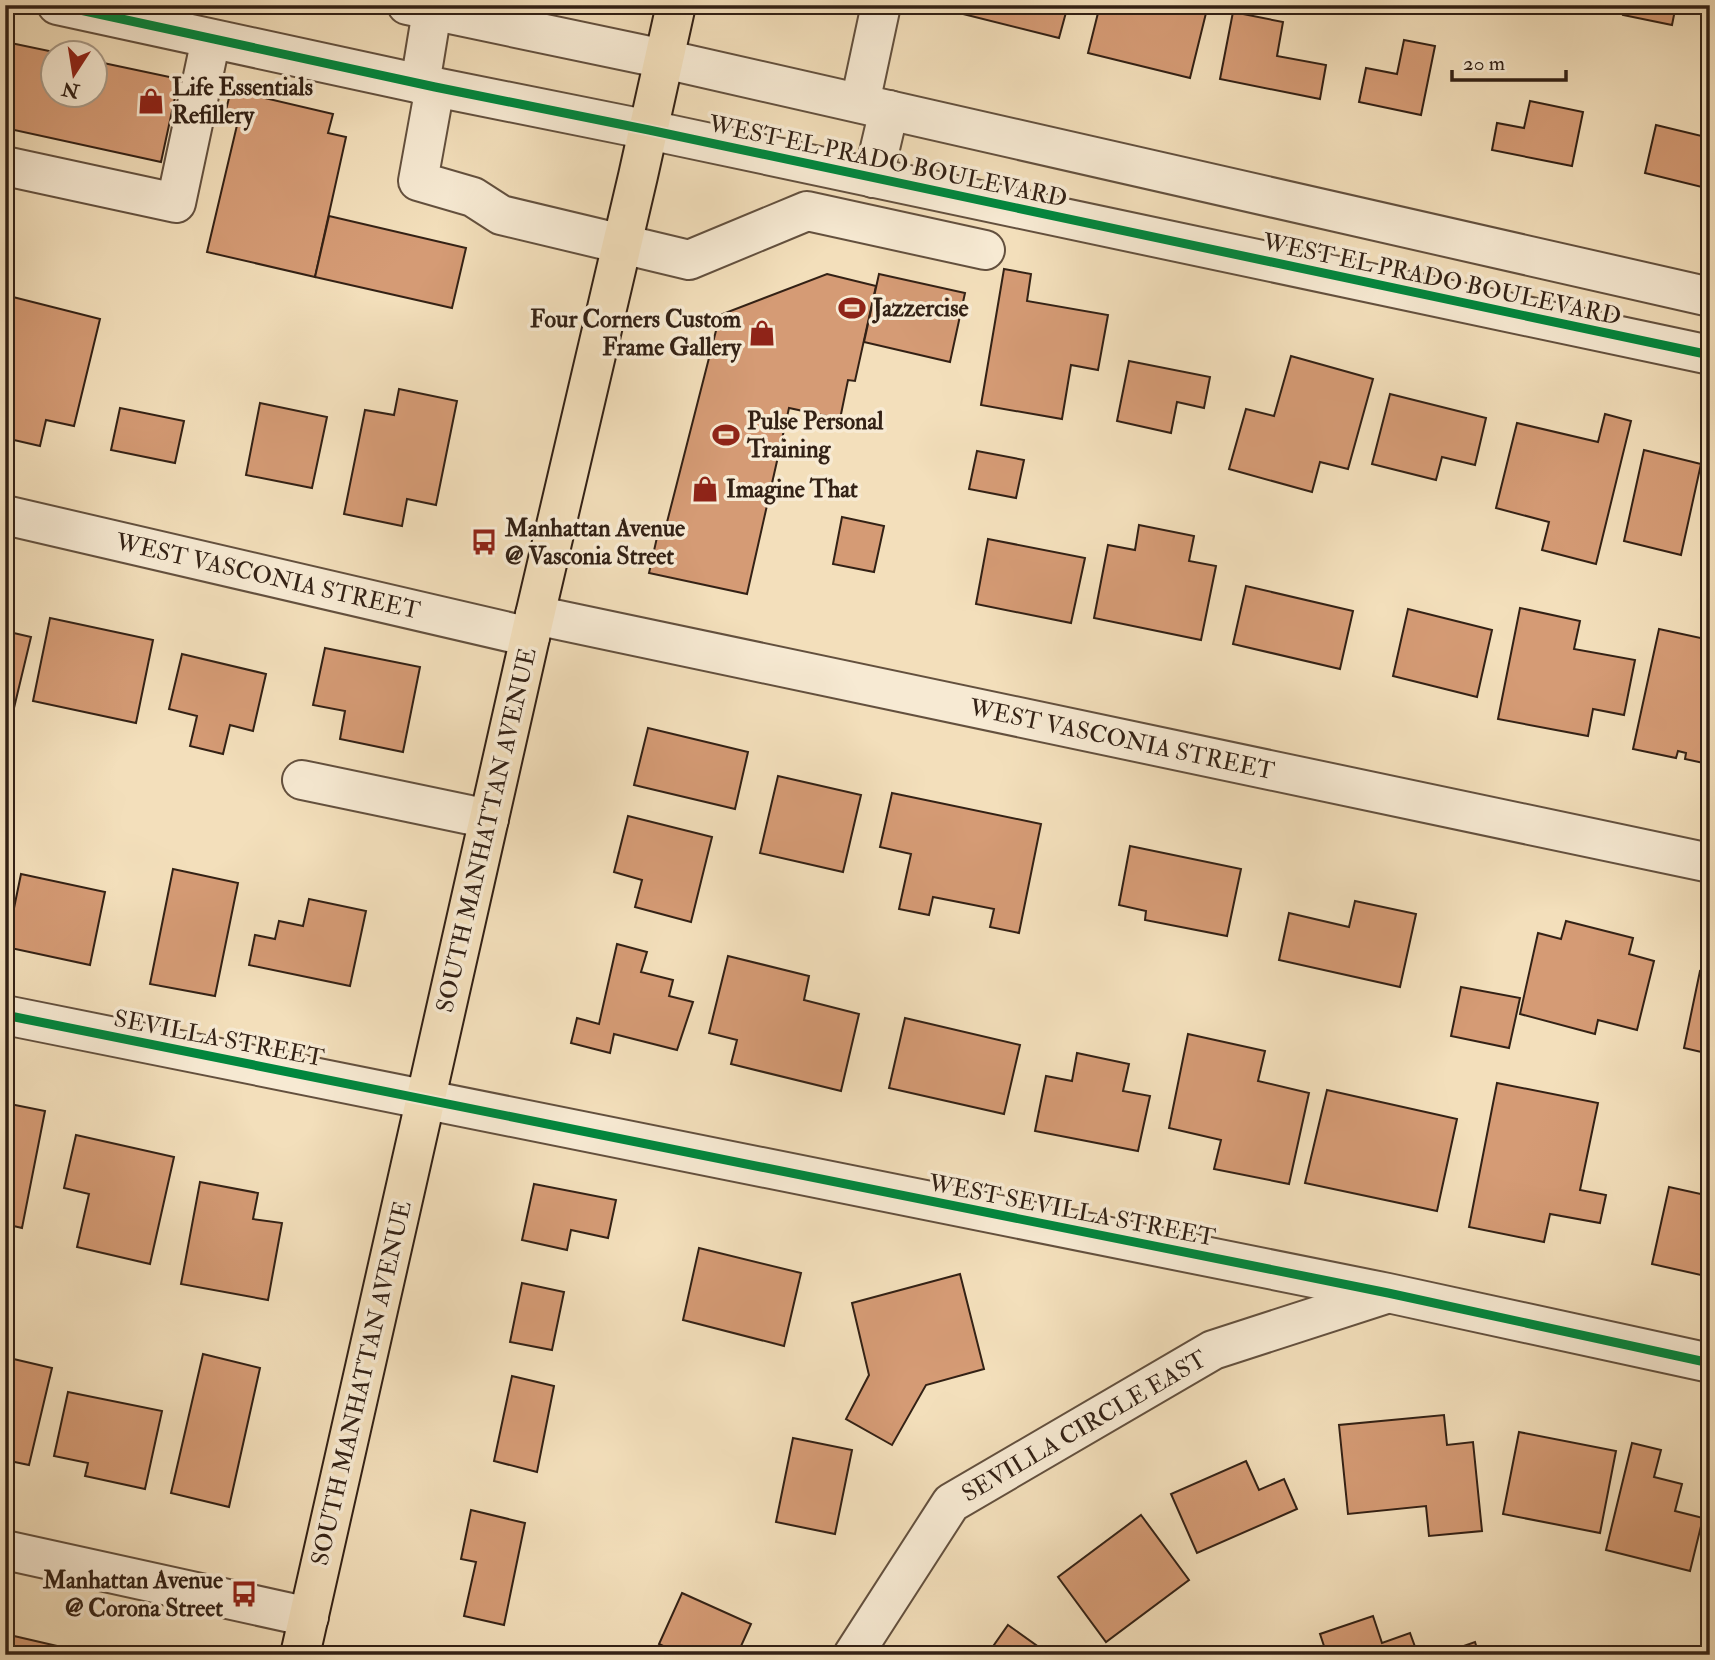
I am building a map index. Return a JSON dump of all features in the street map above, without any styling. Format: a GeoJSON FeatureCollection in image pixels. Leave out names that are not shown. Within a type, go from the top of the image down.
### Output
{"type":"FeatureCollection","features":[{"type":"Feature","properties":{"kind":"main road","name":"SOUTH MANHATTAN AVENUE"},"geometry":{"type":"LineString","coordinates":[[300,1655],[532,626],[676,5]]}},
{"type":"Feature","properties":{"kind":"street","name":"WEST EL PRADO BOULEVARD"},"geometry":{"type":"LineString","coordinates":[[57,5],[196,26],[427,85],[1710,355]]}},
{"type":"Feature","properties":{"kind":"street"},"geometry":{"type":"LineString","coordinates":[[873,178],[874,106],[881,5]]}},
{"type":"Feature","properties":{"kind":"street","name":"WEST EL PRADO BOULEVARD"},"geometry":{"type":"LineString","coordinates":[[419,8],[874,106],[1710,297]]}},
{"type":"Feature","properties":{"kind":"street"},"geometry":{"type":"LineString","coordinates":[[419,8],[427,85],[418,181],[473,197],[501,215],[689,260],[807,211],[985,250]]}},
{"type":"Feature","properties":{"kind":"street"},"geometry":{"type":"LineString","coordinates":[[5,166],[176,203],[196,26]]}},
{"type":"Feature","properties":{"kind":"street"},"geometry":{"type":"LineString","coordinates":[[807,211],[817,166]]}},
{"type":"Feature","properties":{"kind":"street"},"geometry":{"type":"LineString","coordinates":[[1450,300],[1465,241]]}},
{"type":"Feature","properties":{"kind":"street","name":"WEST VASCONIA STREET"},"geometry":{"type":"LineString","coordinates":[[5,515],[532,626],[1710,863]]}},
{"type":"Feature","properties":{"kind":"street"},"geometry":{"type":"LineString","coordinates":[[302,780],[489,819]]}},
{"type":"Feature","properties":{"kind":"street","name":"SEVILLA STREET"},"geometry":{"type":"LineString","coordinates":[[5,1014],[425,1099]]}},
{"type":"Feature","properties":{"kind":"street","name":"WEST SEVILLA STREET"},"geometry":{"type":"LineString","coordinates":[[425,1099],[1388,1293],[1710,1363]]}},
{"type":"Feature","properties":{"kind":"street","name":"SEVILLA CIRCLE EAST"},"geometry":{"type":"LineString","coordinates":[[853,1655],[951,1503],[1213,1350],[1388,1293]]}},
{"type":"Feature","properties":{"kind":"street"},"geometry":{"type":"LineString","coordinates":[[5,1550],[309,1617]]}},
{"type":"Feature","properties":{"kind":"building"},"geometry":{"type":"Polygon","coordinates":[[[965,5],[1068,5],[1059,38],[963,14],[965,5]]]}},
{"type":"Feature","properties":{"kind":"building"},"geometry":{"type":"Polygon","coordinates":[[[1100,5],[1126,9],[1127,5],[1208,5],[1190,78],[1088,53],[1100,5]]]}},
{"type":"Feature","properties":{"kind":"building"},"geometry":{"type":"Polygon","coordinates":[[[1625,5],[1676,5],[1672,25],[1623,15],[1625,5]]]}},
{"type":"Feature","properties":{"kind":"building"},"geometry":{"type":"Polygon","coordinates":[[[1233,12],[1283,22],[1277,56],[1326,65],[1320,99],[1220,79],[1233,12]]]}},
{"type":"Feature","properties":{"kind":"building"},"geometry":{"type":"Polygon","coordinates":[[[1404,40],[1435,46],[1421,115],[1359,102],[1366,68],[1397,74],[1404,40]]]}},
{"type":"Feature","properties":{"kind":"building"},"geometry":{"type":"Polygon","coordinates":[[[6,42],[38,49],[38,108],[108,108],[108,64],[179,79],[161,162],[5,128],[6,42]]]}},
{"type":"Feature","properties":{"kind":"building"},"geometry":{"type":"Polygon","coordinates":[[[231,90],[333,114],[328,133],[346,137],[315,277],[207,252],[238,121],[224,118],[231,90]]]}},
{"type":"Feature","properties":{"kind":"building"},"geometry":{"type":"Polygon","coordinates":[[[1530,101],[1583,112],[1572,166],[1492,150],[1497,123],[1524,128],[1530,101]]]}},
{"type":"Feature","properties":{"kind":"building"},"geometry":{"type":"Polygon","coordinates":[[[1656,125],[1710,138],[1710,189],[1645,173],[1656,125]]]}},
{"type":"Feature","properties":{"kind":"building"},"geometry":{"type":"Polygon","coordinates":[[[329,216],[466,248],[452,308],[315,277],[329,216]]]}},
{"type":"Feature","properties":{"kind":"building"},"geometry":{"type":"Polygon","coordinates":[[[1004,269],[1031,274],[1027,301],[1108,315],[1098,370],[1071,365],[1062,419],[981,405],[1004,269]]]}},
{"type":"Feature","properties":{"kind":"building"},"geometry":{"type":"Polygon","coordinates":[[[827,274],[876,286],[855,381],[848,380],[840,419],[789,408],[747,594],[649,573],[660,524],[666,526],[720,315],[827,274]]]}},
{"type":"Feature","properties":{"kind":"building"},"geometry":{"type":"Polygon","coordinates":[[[879,274],[965,293],[950,362],[864,342],[879,274]]]}},
{"type":"Feature","properties":{"kind":"building"},"geometry":{"type":"Polygon","coordinates":[[[5,295],[100,319],[74,426],[46,420],[40,446],[5,438],[5,295]]]}},
{"type":"Feature","properties":{"kind":"building"},"geometry":{"type":"Polygon","coordinates":[[[1291,356],[1373,379],[1348,469],[1320,462],[1312,492],[1229,469],[1246,409],[1274,416],[1291,356]]]}},
{"type":"Feature","properties":{"kind":"building"},"geometry":{"type":"Polygon","coordinates":[[[1129,361],[1210,377],[1204,408],[1177,402],[1171,433],[1117,421],[1129,361]]]}},
{"type":"Feature","properties":{"kind":"building"},"geometry":{"type":"Polygon","coordinates":[[[399,389],[457,401],[436,505],[407,499],[402,526],[344,514],[365,410],[394,415],[399,389]]]}},
{"type":"Feature","properties":{"kind":"building"},"geometry":{"type":"Polygon","coordinates":[[[1390,394],[1486,418],[1475,465],[1442,457],[1436,480],[1372,464],[1390,394]]]}},
{"type":"Feature","properties":{"kind":"building"},"geometry":{"type":"Polygon","coordinates":[[[260,403],[327,417],[312,488],[246,475],[260,403]]]}},
{"type":"Feature","properties":{"kind":"building"},"geometry":{"type":"Polygon","coordinates":[[[120,408],[184,421],[175,463],[111,450],[120,408]]]}},
{"type":"Feature","properties":{"kind":"building"},"geometry":{"type":"Polygon","coordinates":[[[1605,414],[1631,421],[1596,564],[1542,550],[1549,522],[1496,508],[1517,423],[1598,442],[1605,414]]]}},
{"type":"Feature","properties":{"kind":"building"},"geometry":{"type":"Polygon","coordinates":[[[1644,450],[1701,464],[1681,555],[1624,541],[1644,450]]]}},
{"type":"Feature","properties":{"kind":"building"},"geometry":{"type":"Polygon","coordinates":[[[977,451],[1024,460],[1016,498],[969,489],[977,451]]]}},
{"type":"Feature","properties":{"kind":"building"},"geometry":{"type":"Polygon","coordinates":[[[842,517],[884,526],[874,572],[833,564],[842,517]]]}},
{"type":"Feature","properties":{"kind":"building"},"geometry":{"type":"Polygon","coordinates":[[[1139,525],[1194,536],[1189,561],[1216,566],[1201,640],[1094,618],[1108,545],[1135,550],[1139,525]]]}},
{"type":"Feature","properties":{"kind":"building"},"geometry":{"type":"Polygon","coordinates":[[[988,539],[1085,558],[1071,623],[976,604],[988,539]]]}},
{"type":"Feature","properties":{"kind":"building"},"geometry":{"type":"Polygon","coordinates":[[[1246,586],[1353,611],[1340,669],[1233,644],[1246,586]]]}},
{"type":"Feature","properties":{"kind":"building"},"geometry":{"type":"Polygon","coordinates":[[[1520,608],[1580,621],[1574,649],[1635,660],[1624,715],[1593,709],[1588,736],[1498,719],[1520,608]]]}},
{"type":"Feature","properties":{"kind":"building"},"geometry":{"type":"Polygon","coordinates":[[[1408,609],[1492,630],[1477,697],[1393,676],[1408,609]]]}},
{"type":"Feature","properties":{"kind":"building"},"geometry":{"type":"Polygon","coordinates":[[[50,618],[153,640],[136,723],[33,701],[50,618]]]}},
{"type":"Feature","properties":{"kind":"building"},"geometry":{"type":"Polygon","coordinates":[[[1659,629],[1710,640],[1708,764],[1685,759],[1686,753],[1678,751],[1676,758],[1633,749],[1659,629]]]}},
{"type":"Feature","properties":{"kind":"building"},"geometry":{"type":"Polygon","coordinates":[[[5,631],[31,637],[8,733],[5,732],[5,631]]]}},
{"type":"Feature","properties":{"kind":"building"},"geometry":{"type":"Polygon","coordinates":[[[325,648],[420,667],[403,752],[340,739],[345,711],[313,705],[325,648]]]}},
{"type":"Feature","properties":{"kind":"building"},"geometry":{"type":"Polygon","coordinates":[[[182,654],[266,674],[253,731],[230,725],[223,754],[190,746],[197,716],[169,709],[182,654]]]}},
{"type":"Feature","properties":{"kind":"building"},"geometry":{"type":"Polygon","coordinates":[[[648,728],[748,752],[735,809],[634,785],[648,728]]]}},
{"type":"Feature","properties":{"kind":"building"},"geometry":{"type":"Polygon","coordinates":[[[778,776],[861,795],[843,872],[760,853],[778,776]]]}},
{"type":"Feature","properties":{"kind":"building"},"geometry":{"type":"Polygon","coordinates":[[[892,793],[1041,824],[1019,933],[990,927],[994,909],[933,897],[929,915],[899,909],[911,854],[880,847],[892,793]]]}},
{"type":"Feature","properties":{"kind":"building"},"geometry":{"type":"Polygon","coordinates":[[[628,816],[712,837],[691,922],[635,907],[642,880],[614,872],[628,816]]]}},
{"type":"Feature","properties":{"kind":"building"},"geometry":{"type":"Polygon","coordinates":[[[1130,846],[1241,869],[1227,936],[1145,920],[1146,911],[1119,905],[1130,846]]]}},
{"type":"Feature","properties":{"kind":"building"},"geometry":{"type":"Polygon","coordinates":[[[173,869],[238,883],[215,996],[150,984],[173,869]]]}},
{"type":"Feature","properties":{"kind":"building"},"geometry":{"type":"Polygon","coordinates":[[[21,874],[105,892],[90,965],[6,947],[21,874]]]}},
{"type":"Feature","properties":{"kind":"building"},"geometry":{"type":"Polygon","coordinates":[[[309,899],[366,911],[350,986],[249,965],[255,935],[275,939],[279,921],[303,926],[309,899]]]}},
{"type":"Feature","properties":{"kind":"building"},"geometry":{"type":"Polygon","coordinates":[[[1355,901],[1416,914],[1400,987],[1279,960],[1289,913],[1349,927],[1355,901]]]}},
{"type":"Feature","properties":{"kind":"building"},"geometry":{"type":"Polygon","coordinates":[[[1566,921],[1633,938],[1629,954],[1654,961],[1637,1030],[1598,1020],[1595,1034],[1520,1014],[1538,933],[1561,939],[1566,921]]]}},
{"type":"Feature","properties":{"kind":"building"},"geometry":{"type":"Polygon","coordinates":[[[617,944],[647,952],[641,972],[673,980],[669,996],[693,1002],[677,1050],[614,1034],[610,1053],[571,1043],[577,1018],[599,1024],[617,944]]]}},
{"type":"Feature","properties":{"kind":"building"},"geometry":{"type":"Polygon","coordinates":[[[728,956],[809,976],[804,1000],[859,1014],[841,1091],[731,1064],[737,1040],[709,1033],[728,956]]]}},
{"type":"Feature","properties":{"kind":"building"},"geometry":{"type":"Polygon","coordinates":[[[1700,971],[1710,973],[1710,1054],[1684,1048],[1700,971]]]}},
{"type":"Feature","properties":{"kind":"building"},"geometry":{"type":"Polygon","coordinates":[[[1461,987],[1520,998],[1509,1048],[1451,1036],[1461,987]]]}},
{"type":"Feature","properties":{"kind":"building"},"geometry":{"type":"Polygon","coordinates":[[[905,1018],[1020,1045],[1004,1114],[889,1088],[905,1018]]]}},
{"type":"Feature","properties":{"kind":"building"},"geometry":{"type":"Polygon","coordinates":[[[1188,1034],[1265,1051],[1258,1081],[1309,1093],[1289,1184],[1214,1169],[1221,1140],[1169,1128],[1188,1034]]]}},
{"type":"Feature","properties":{"kind":"building"},"geometry":{"type":"Polygon","coordinates":[[[1077,1053],[1129,1064],[1123,1091],[1150,1096],[1138,1151],[1035,1131],[1046,1076],[1072,1081],[1077,1053]]]}},
{"type":"Feature","properties":{"kind":"building"},"geometry":{"type":"Polygon","coordinates":[[[1497,1083],[1598,1103],[1580,1190],[1606,1195],[1600,1223],[1550,1214],[1544,1242],[1469,1227],[1497,1083]]]}},
{"type":"Feature","properties":{"kind":"building"},"geometry":{"type":"Polygon","coordinates":[[[1327,1090],[1457,1119],[1437,1211],[1305,1183],[1327,1090]]]}},
{"type":"Feature","properties":{"kind":"building"},"geometry":{"type":"Polygon","coordinates":[[[5,1103],[45,1111],[22,1228],[5,1224],[5,1103]]]}},
{"type":"Feature","properties":{"kind":"building"},"geometry":{"type":"Polygon","coordinates":[[[76,1135],[174,1157],[150,1264],[77,1247],[89,1194],[64,1188],[76,1135]]]}},
{"type":"Feature","properties":{"kind":"building"},"geometry":{"type":"Polygon","coordinates":[[[200,1182],[258,1193],[253,1219],[282,1223],[268,1300],[181,1284],[200,1182]]]}},
{"type":"Feature","properties":{"kind":"building"},"geometry":{"type":"Polygon","coordinates":[[[534,1184],[616,1200],[608,1238],[571,1230],[567,1250],[522,1240],[534,1184]]]}},
{"type":"Feature","properties":{"kind":"building"},"geometry":{"type":"Polygon","coordinates":[[[1669,1187],[1710,1196],[1710,1277],[1652,1264],[1669,1187]]]}},
{"type":"Feature","properties":{"kind":"building"},"geometry":{"type":"Polygon","coordinates":[[[699,1248],[801,1273],[784,1346],[683,1320],[699,1248]]]}},
{"type":"Feature","properties":{"kind":"building"},"geometry":{"type":"Polygon","coordinates":[[[960,1274],[984,1369],[926,1385],[892,1445],[846,1419],[869,1375],[852,1303],[960,1274]]]}},
{"type":"Feature","properties":{"kind":"building"},"geometry":{"type":"Polygon","coordinates":[[[522,1283],[564,1292],[552,1350],[510,1342],[522,1283]]]}},
{"type":"Feature","properties":{"kind":"building"},"geometry":{"type":"Polygon","coordinates":[[[203,1354],[260,1368],[229,1507],[171,1493],[203,1354]]]}},
{"type":"Feature","properties":{"kind":"building"},"geometry":{"type":"Polygon","coordinates":[[[5,1357],[52,1368],[29,1465],[5,1460],[8,1435],[5,1434],[5,1357]]]}},
{"type":"Feature","properties":{"kind":"building"},"geometry":{"type":"Polygon","coordinates":[[[512,1376],[554,1386],[537,1472],[494,1461],[512,1376]]]}},
{"type":"Feature","properties":{"kind":"building"},"geometry":{"type":"Polygon","coordinates":[[[68,1392],[162,1411],[145,1489],[85,1476],[88,1463],[54,1456],[68,1392]]]}},
{"type":"Feature","properties":{"kind":"building"},"geometry":{"type":"Polygon","coordinates":[[[1444,1415],[1447,1445],[1473,1442],[1482,1531],[1429,1536],[1426,1506],[1348,1514],[1339,1425],[1444,1415]]]}},
{"type":"Feature","properties":{"kind":"building"},"geometry":{"type":"Polygon","coordinates":[[[1519,1432],[1616,1451],[1600,1533],[1503,1514],[1519,1432]]]}},
{"type":"Feature","properties":{"kind":"building"},"geometry":{"type":"Polygon","coordinates":[[[793,1438],[852,1450],[835,1534],[776,1522],[793,1438]]]}},
{"type":"Feature","properties":{"kind":"building"},"geometry":{"type":"Polygon","coordinates":[[[1632,1443],[1661,1450],[1654,1477],[1682,1484],[1675,1511],[1703,1518],[1690,1571],[1606,1550],[1632,1443]]]}},
{"type":"Feature","properties":{"kind":"building"},"geometry":{"type":"Polygon","coordinates":[[[1246,1461],[1259,1490],[1284,1479],[1297,1509],[1197,1553],[1171,1494],[1246,1461]]]}},
{"type":"Feature","properties":{"kind":"building"},"geometry":{"type":"Polygon","coordinates":[[[471,1510],[525,1523],[504,1625],[464,1616],[476,1562],[461,1559],[471,1510]]]}},
{"type":"Feature","properties":{"kind":"building"},"geometry":{"type":"Polygon","coordinates":[[[1141,1515],[1189,1580],[1106,1642],[1058,1577],[1141,1515]]]}},
{"type":"Feature","properties":{"kind":"building"},"geometry":{"type":"Polygon","coordinates":[[[682,1593],[751,1624],[737,1655],[682,1655],[659,1644],[682,1593]]]}},
{"type":"Feature","properties":{"kind":"building"},"geometry":{"type":"Polygon","coordinates":[[[1373,1616],[1382,1643],[1410,1633],[1418,1655],[1327,1655],[1320,1634],[1373,1616]]]}},
{"type":"Feature","properties":{"kind":"building"},"geometry":{"type":"Polygon","coordinates":[[[1008,1625],[1050,1655],[987,1655],[1008,1625]]]}},
{"type":"Feature","properties":{"kind":"building"},"geometry":{"type":"Polygon","coordinates":[[[14,1636],[96,1655],[10,1655],[14,1636]]]}},
{"type":"Feature","properties":{"kind":"building"},"geometry":{"type":"Polygon","coordinates":[[[1475,1642],[1479,1655],[1438,1655],[1475,1642]]]}},
{"type":"Feature","properties":{"kind":"cycle path"},"geometry":{"type":"LineString","coordinates":[[57,5],[1710,355]]}},
{"type":"Feature","properties":{"kind":"cycle path"},"geometry":{"type":"LineString","coordinates":[[5,1015],[1388,1293],[1710,1363]]}},
{"type":"Feature","properties":{"kind":"place","name":"Life Essentials Refillery"},"geometry":{"type":"Point","coordinates":[151,101]}},
{"type":"Feature","properties":{"kind":"place","name":"Jazzercise"},"geometry":{"type":"Point","coordinates":[852,308]}},
{"type":"Feature","properties":{"kind":"place","name":"Four Corners Custom Frame Gallery"},"geometry":{"type":"Point","coordinates":[762,333]}},
{"type":"Feature","properties":{"kind":"place","name":"Pulse Personal Training"},"geometry":{"type":"Point","coordinates":[726,435]}},
{"type":"Feature","properties":{"kind":"place","name":"Imagine That"},"geometry":{"type":"Point","coordinates":[705,489]}},
{"type":"Feature","properties":{"kind":"place","name":"Manhattan Avenue @ Vasconia Street"},"geometry":{"type":"Point","coordinates":[484,542]}},
{"type":"Feature","properties":{"kind":"place","name":"Manhattan Avenue @ Corona Street"},"geometry":{"type":"Point","coordinates":[244,1594]}}]}
